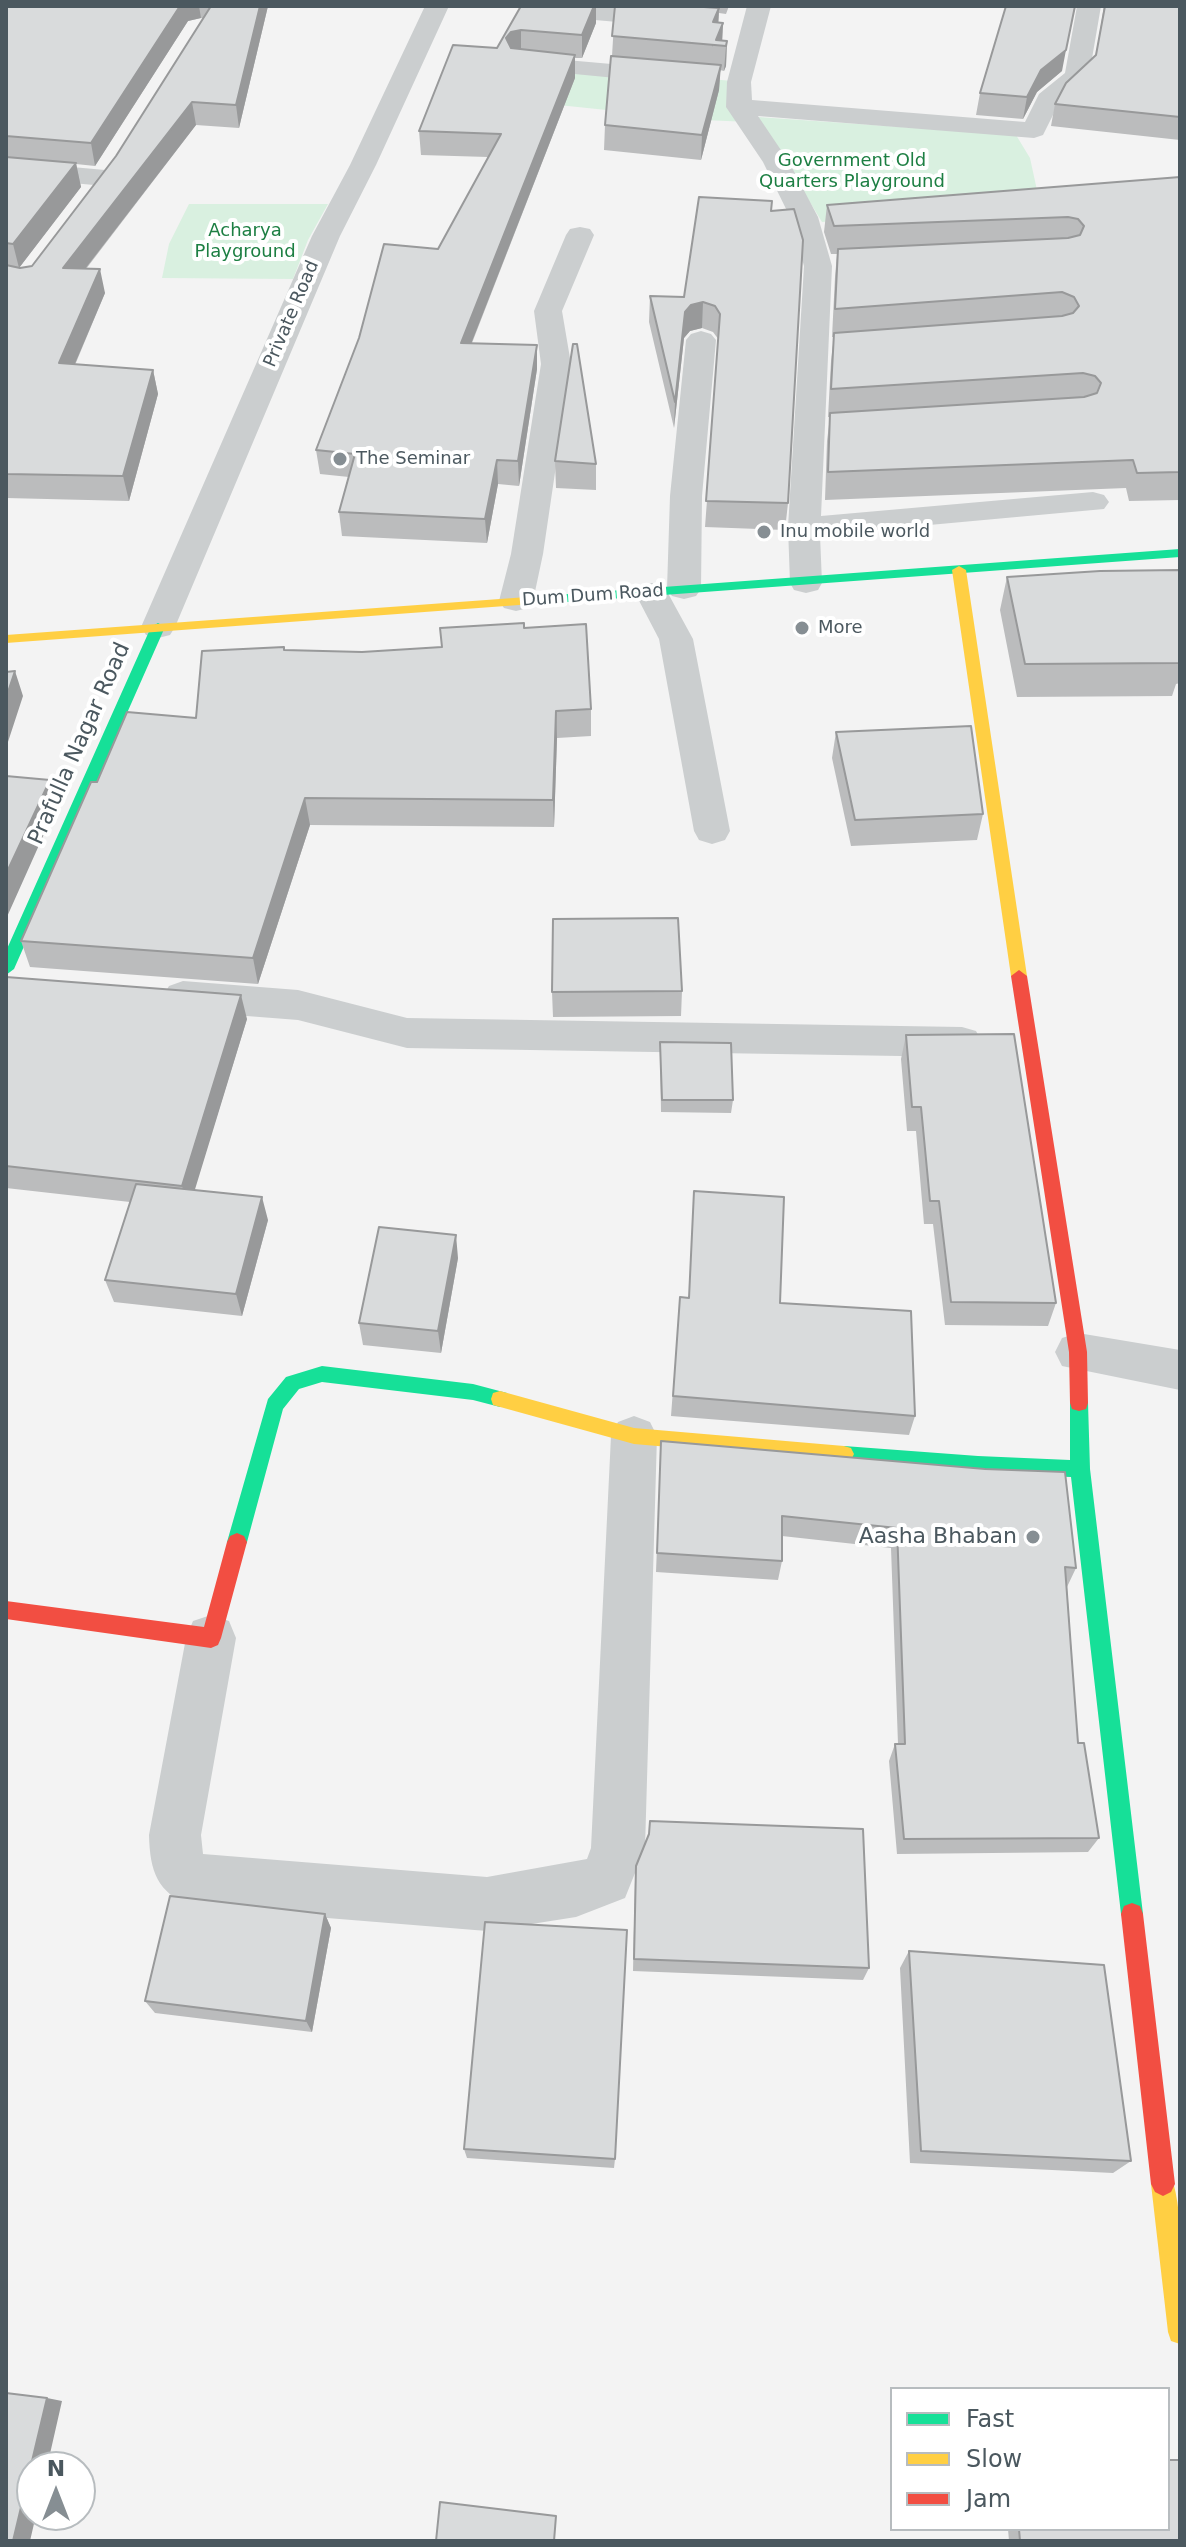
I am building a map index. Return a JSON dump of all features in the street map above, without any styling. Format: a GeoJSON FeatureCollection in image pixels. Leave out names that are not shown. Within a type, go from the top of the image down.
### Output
{"type":"FeatureCollection","features":[{"type":"Feature","properties":{"kind":"street","name":"Private Road"},"geometry":{"type":"LineString","coordinates":[[158,627],[326,236],[363,165],[437,6]]}},
{"type":"Feature","properties":{"kind":"street"},"geometry":{"type":"LineString","coordinates":[[732,90],[1034,130],[1048,99],[1077,76],[1089,6]]}},
{"type":"Feature","properties":{"kind":"street"},"geometry":{"type":"LineString","coordinates":[[549,9],[706,22]]}},
{"type":"Feature","properties":{"kind":"street"},"geometry":{"type":"LineString","coordinates":[[750,19],[732,90],[776,162],[804,217],[818,266],[804,527],[806,583]]}},
{"type":"Feature","properties":{"kind":"street"},"geometry":{"type":"LineString","coordinates":[[521,63],[691,78]]}},
{"type":"Feature","properties":{"kind":"street"},"geometry":{"type":"LineString","coordinates":[[88,201],[121,153]]}},
{"type":"Feature","properties":{"kind":"street"},"geometry":{"type":"LineString","coordinates":[[6,169],[105,178]]}},
{"type":"Feature","properties":{"kind":"street"},"geometry":{"type":"LineString","coordinates":[[516,601],[527,554],[556,364],[548,311],[580,235]]}},
{"type":"Feature","properties":{"kind":"street"},"geometry":{"type":"LineString","coordinates":[[818,266],[849,265]]}},
{"type":"Feature","properties":{"kind":"street"},"geometry":{"type":"LineString","coordinates":[[701,340],[686,496],[668,591],[712,831]]}},
{"type":"Feature","properties":{"kind":"street"},"geometry":{"type":"LineString","coordinates":[[814,350],[844,348]]}},
{"type":"Feature","properties":{"kind":"street"},"geometry":{"type":"LineString","coordinates":[[809,430],[841,428]]}},
{"type":"Feature","properties":{"kind":"street"},"geometry":{"type":"LineString","coordinates":[[804,527],[1093,502]]}},
{"type":"Feature","properties":{"kind":"street","name":"Dum Dum Road"},"geometry":{"type":"LineString","coordinates":[[6,639],[806,583],[1180,553]]}},
{"type":"Feature","properties":{"kind":"street"},"geometry":{"type":"LineString","coordinates":[[959,570],[1078,1352],[1080,1469],[1163,2049],[1180,2332]]}},
{"type":"Feature","properties":{"kind":"street","name":"Prafulla Nagar Road"},"geometry":{"type":"LineString","coordinates":[[16,979],[158,627]]}},
{"type":"Feature","properties":{"kind":"street"},"geometry":{"type":"LineString","coordinates":[[144,993],[298,1005],[407,1033],[954,1042],[1029,1040]]}},
{"type":"Feature","properties":{"kind":"street"},"geometry":{"type":"LineString","coordinates":[[1078,1352],[1180,1370]]}},
{"type":"Feature","properties":{"kind":"street"},"geometry":{"type":"LineString","coordinates":[[634,1436],[618,1848],[606,1879],[576,1890],[487,1904],[192,1880],[184,1876],[178,1863],[175,1835],[211,1638],[268,1425],[275,1405],[293,1383],[322,1374],[473,1392],[634,1436],[978,1465],[1080,1469]]}},
{"type":"Feature","properties":{"kind":"street"},"geometry":{"type":"LineString","coordinates":[[6,1610],[211,1638]]}},
{"type":"Feature","properties":{"kind":"green space"},"geometry":{"type":"Polygon","coordinates":[[[521,63],[733,81],[750,122],[539,103],[521,63]]]}},
{"type":"Feature","properties":{"kind":"green space","name":"Government Old Quarters Playground"},"geometry":{"type":"Polygon","coordinates":[[[758,117],[1016,135],[1030,158],[1040,204],[822,222],[758,117]]]}},
{"type":"Feature","properties":{"kind":"green space","name":"Acharya Playground"},"geometry":{"type":"Polygon","coordinates":[[[189,204],[328,204],[308,240],[293,279],[162,278],[169,244],[189,204]]]}},
{"type":"Feature","properties":{"kind":"building"},"geometry":{"type":"Polygon","coordinates":[[[6,6],[180,6],[91,143],[6,136],[6,6]]]}},
{"type":"Feature","properties":{"kind":"building"},"geometry":{"type":"Polygon","coordinates":[[[211,6],[260,6],[236,105],[192,102],[63,268],[100,269],[59,363],[153,370],[123,476],[6,474],[6,265],[20,268],[32,266],[116,156],[211,6]]]}},
{"type":"Feature","properties":{"kind":"building"},"geometry":{"type":"Polygon","coordinates":[[[521,6],[594,6],[582,35],[521,30],[511,32],[506,38],[511,48],[575,55],[461,343],[537,345],[518,461],[497,460],[485,519],[339,512],[355,454],[316,450],[359,338],[384,244],[438,249],[501,134],[419,131],[453,45],[497,48],[521,6]]]}},
{"type":"Feature","properties":{"kind":"building"},"geometry":{"type":"Polygon","coordinates":[[[615,6],[719,8],[713,22],[723,23],[716,40],[727,41],[726,46],[612,36],[615,6]]]}},
{"type":"Feature","properties":{"kind":"building"},"geometry":{"type":"Polygon","coordinates":[[[1006,6],[1075,6],[1066,50],[1041,70],[1027,97],[980,93],[1006,6]]]}},
{"type":"Feature","properties":{"kind":"building"},"geometry":{"type":"Polygon","coordinates":[[[1105,6],[1180,6],[1180,117],[1055,104],[1066,83],[1096,55],[1105,6]]]}},
{"type":"Feature","properties":{"kind":"building"},"geometry":{"type":"Polygon","coordinates":[[[611,56],[721,65],[702,135],[605,125],[611,56]]]}},
{"type":"Feature","properties":{"kind":"building"},"geometry":{"type":"Polygon","coordinates":[[[6,157],[76,163],[13,244],[6,243],[6,157]]]}},
{"type":"Feature","properties":{"kind":"building"},"geometry":{"type":"Polygon","coordinates":[[[1180,177],[1180,472],[1137,473],[1133,460],[828,472],[830,413],[1084,397],[1097,393],[1101,383],[1095,376],[1083,373],[831,389],[834,333],[1062,316],[1073,313],[1079,306],[1074,297],[1062,292],[835,309],[838,249],[1068,238],[1080,235],[1084,226],[1078,219],[1068,217],[834,226],[827,205],[1180,177]]]}},
{"type":"Feature","properties":{"kind":"building"},"geometry":{"type":"Polygon","coordinates":[[[699,197],[772,201],[771,211],[794,209],[803,240],[788,503],[706,501],[720,314],[715,306],[703,302],[691,305],[685,312],[675,402],[650,296],[684,297],[699,197]]]}},
{"type":"Feature","properties":{"kind":"building"},"geometry":{"type":"Polygon","coordinates":[[[573,344],[577,344],[596,464],[555,461],[573,344]]]}},
{"type":"Feature","properties":{"kind":"building"},"geometry":{"type":"Polygon","coordinates":[[[1180,570],[1180,663],[1025,664],[1007,577],[1180,570]]]}},
{"type":"Feature","properties":{"kind":"building"},"geometry":{"type":"Polygon","coordinates":[[[524,623],[524,628],[586,624],[591,709],[556,711],[553,800],[305,798],[253,958],[21,941],[91,782],[97,782],[127,712],[196,718],[202,651],[284,647],[284,650],[362,652],[442,647],[440,628],[524,623]]]}},
{"type":"Feature","properties":{"kind":"building"},"geometry":{"type":"Polygon","coordinates":[[[15,671],[6,698],[6,672],[15,671]]]}},
{"type":"Feature","properties":{"kind":"building"},"geometry":{"type":"Polygon","coordinates":[[[971,726],[983,814],[855,820],[836,732],[971,726]]]}},
{"type":"Feature","properties":{"kind":"building"},"geometry":{"type":"Polygon","coordinates":[[[6,776],[50,780],[6,874],[6,776]]]}},
{"type":"Feature","properties":{"kind":"building"},"geometry":{"type":"Polygon","coordinates":[[[678,918],[682,991],[552,992],[553,919],[678,918]]]}},
{"type":"Feature","properties":{"kind":"building"},"geometry":{"type":"Polygon","coordinates":[[[6,977],[241,995],[182,1186],[6,1166],[6,977]]]}},
{"type":"Feature","properties":{"kind":"building"},"geometry":{"type":"Polygon","coordinates":[[[1014,1034],[1056,1303],[951,1302],[939,1201],[930,1201],[921,1107],[912,1107],[906,1035],[1014,1034]]]}},
{"type":"Feature","properties":{"kind":"building"},"geometry":{"type":"Polygon","coordinates":[[[660,1042],[731,1043],[733,1100],[662,1100],[660,1042]]]}},
{"type":"Feature","properties":{"kind":"building"},"geometry":{"type":"Polygon","coordinates":[[[136,1184],[262,1197],[236,1294],[105,1280],[136,1184]]]}},
{"type":"Feature","properties":{"kind":"building"},"geometry":{"type":"Polygon","coordinates":[[[694,1191],[784,1197],[780,1303],[911,1311],[915,1416],[673,1396],[680,1297],[689,1298],[694,1191]]]}},
{"type":"Feature","properties":{"kind":"building"},"geometry":{"type":"Polygon","coordinates":[[[379,1227],[456,1235],[438,1331],[359,1323],[379,1227]]]}},
{"type":"Feature","properties":{"kind":"building"},"geometry":{"type":"Polygon","coordinates":[[[661,1441],[985,1469],[1065,1472],[1076,1568],[1065,1567],[1078,1743],[1084,1743],[1099,1838],[904,1839],[895,1744],[905,1744],[897,1528],[782,1516],[782,1561],[657,1553],[661,1441]]]}},
{"type":"Feature","properties":{"kind":"building"},"geometry":{"type":"Polygon","coordinates":[[[650,1821],[863,1829],[869,1968],[634,1959],[636,1866],[649,1834],[650,1821]]]}},
{"type":"Feature","properties":{"kind":"building"},"geometry":{"type":"Polygon","coordinates":[[[170,1896],[325,1914],[306,2021],[145,2001],[170,1896]]]}},
{"type":"Feature","properties":{"kind":"building"},"geometry":{"type":"Polygon","coordinates":[[[485,1922],[627,1930],[615,2159],[464,2149],[485,1922]]]}},
{"type":"Feature","properties":{"kind":"building"},"geometry":{"type":"Polygon","coordinates":[[[909,1951],[1104,1965],[1131,2161],[921,2151],[909,1951]]]}},
{"type":"Feature","properties":{"kind":"building"},"geometry":{"type":"Polygon","coordinates":[[[6,2393],[47,2398],[34,2451],[16,2451],[16,2528],[13,2541],[6,2541],[6,2393]]]}},
{"type":"Feature","properties":{"kind":"building"},"geometry":{"type":"Polygon","coordinates":[[[1170,2460],[1180,2460],[1180,2541],[1020,2541],[1019,2531],[1170,2531],[1170,2460]]]}},
{"type":"Feature","properties":{"kind":"building"},"geometry":{"type":"Polygon","coordinates":[[[440,2502],[556,2516],[554,2541],[436,2541],[440,2502]]]}},
{"type":"Feature","properties":{"kind":"traffic: fast"},"geometry":{"type":"LineString","coordinates":[[541,600],[1180,553]]}},
{"type":"Feature","properties":{"kind":"traffic: fast"},"geometry":{"type":"LineString","coordinates":[[6,969],[158,627]]}},
{"type":"Feature","properties":{"kind":"traffic: fast"},"geometry":{"type":"LineString","coordinates":[[237,1542],[275,1405],[293,1383],[322,1374],[473,1392],[500,1399]]}},
{"type":"Feature","properties":{"kind":"traffic: fast"},"geometry":{"type":"LineString","coordinates":[[1079,1403],[1080,1469],[1132,1914]]}},
{"type":"Feature","properties":{"kind":"traffic: fast"},"geometry":{"type":"LineString","coordinates":[[844,1454],[978,1465],[1080,1469]]}},
{"type":"Feature","properties":{"kind":"traffic: slow"},"geometry":{"type":"LineString","coordinates":[[959,570],[1019,976]]}},
{"type":"Feature","properties":{"kind":"traffic: slow"},"geometry":{"type":"LineString","coordinates":[[6,639],[541,600]]}},
{"type":"Feature","properties":{"kind":"traffic: slow"},"geometry":{"type":"LineString","coordinates":[[500,1399],[634,1436],[844,1454]]}},
{"type":"Feature","properties":{"kind":"traffic: slow"},"geometry":{"type":"LineString","coordinates":[[1163,2184],[1180,2332]]}},
{"type":"Feature","properties":{"kind":"traffic: jam"},"geometry":{"type":"LineString","coordinates":[[1019,976],[1078,1352],[1079,1403]]}},
{"type":"Feature","properties":{"kind":"traffic: jam"},"geometry":{"type":"LineString","coordinates":[[6,1610],[211,1638],[237,1542]]}},
{"type":"Feature","properties":{"kind":"traffic: jam"},"geometry":{"type":"LineString","coordinates":[[1132,1914],[1163,2184]]}},
{"type":"Feature","properties":{"kind":"place","name":"The Seminar"},"geometry":{"type":"Point","coordinates":[340,459]}},
{"type":"Feature","properties":{"kind":"place","name":"Inu mobile world"},"geometry":{"type":"Point","coordinates":[764,532]}},
{"type":"Feature","properties":{"kind":"place","name":"More"},"geometry":{"type":"Point","coordinates":[802,628]}},
{"type":"Feature","properties":{"kind":"place","name":"Aasha Bhaban"},"geometry":{"type":"Point","coordinates":[1033,1537]}}]}
